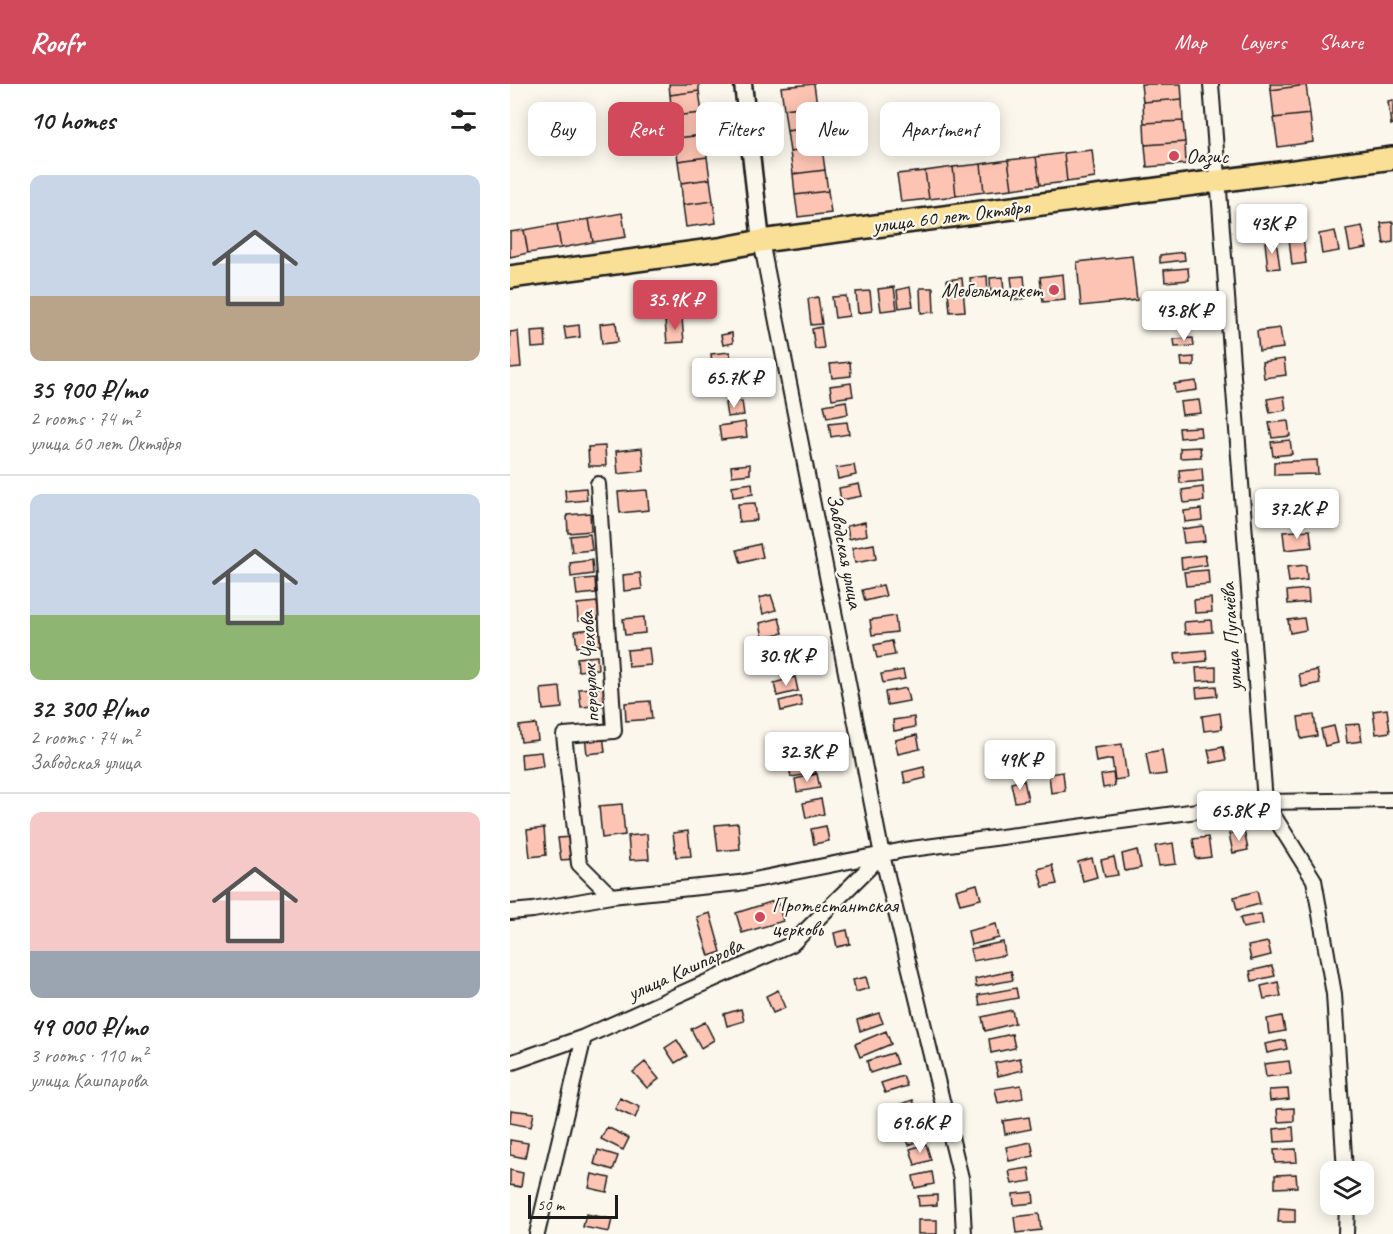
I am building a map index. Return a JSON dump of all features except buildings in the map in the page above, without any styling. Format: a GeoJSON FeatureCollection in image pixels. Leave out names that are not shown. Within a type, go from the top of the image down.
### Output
{"type":"FeatureCollection","features":[{"type":"Feature","properties":{"kind":"main road","name":"улица 60 лет Октября"},"geometry":{"type":"LineString","coordinates":[[510,277],[719,249],[761,241],[1393,158]]}},
{"type":"Feature","properties":{"kind":"street","name":"Заводская улица"},"geometry":{"type":"LineString","coordinates":[[743,84],[761,241],[882,855],[961,1178],[964,1234]]}},
{"type":"Feature","properties":{"kind":"street","name":"улица Пугачёва"},"geometry":{"type":"LineString","coordinates":[[1211,84],[1265,802],[1314,879],[1335,994],[1345,1161]]}},
{"type":"Feature","properties":{"kind":"street","name":"переулок Чехова"},"geometry":{"type":"LineString","coordinates":[[598,484],[615,731],[564,735],[579,864],[611,896]]}},
{"type":"Feature","properties":{"kind":"street"},"geometry":{"type":"LineString","coordinates":[[510,912],[611,896],[739,883],[882,855],[1265,802],[1393,800]]}},
{"type":"Feature","properties":{"kind":"street","name":"улица Кашпарова"},"geometry":{"type":"LineString","coordinates":[[510,1063],[584,1037],[792,944],[882,855]]}},
{"type":"Feature","properties":{"kind":"street"},"geometry":{"type":"LineString","coordinates":[[537,1234],[584,1037]]}},
{"type":"Feature","properties":{"kind":"street"},"geometry":{"type":"LineString","coordinates":[[1346,1234],[1347,1215]]}},
{"type":"Feature","properties":{"kind":"place","name":"Оазис"},"geometry":{"type":"Point","coordinates":[1174,156]}},
{"type":"Feature","properties":{"kind":"place","name":"Мебельмаркет"},"geometry":{"type":"Point","coordinates":[1054,290]}},
{"type":"Feature","properties":{"kind":"place","name":"Протестантская церковь"},"geometry":{"type":"Point","coordinates":[760,917]}}]}
